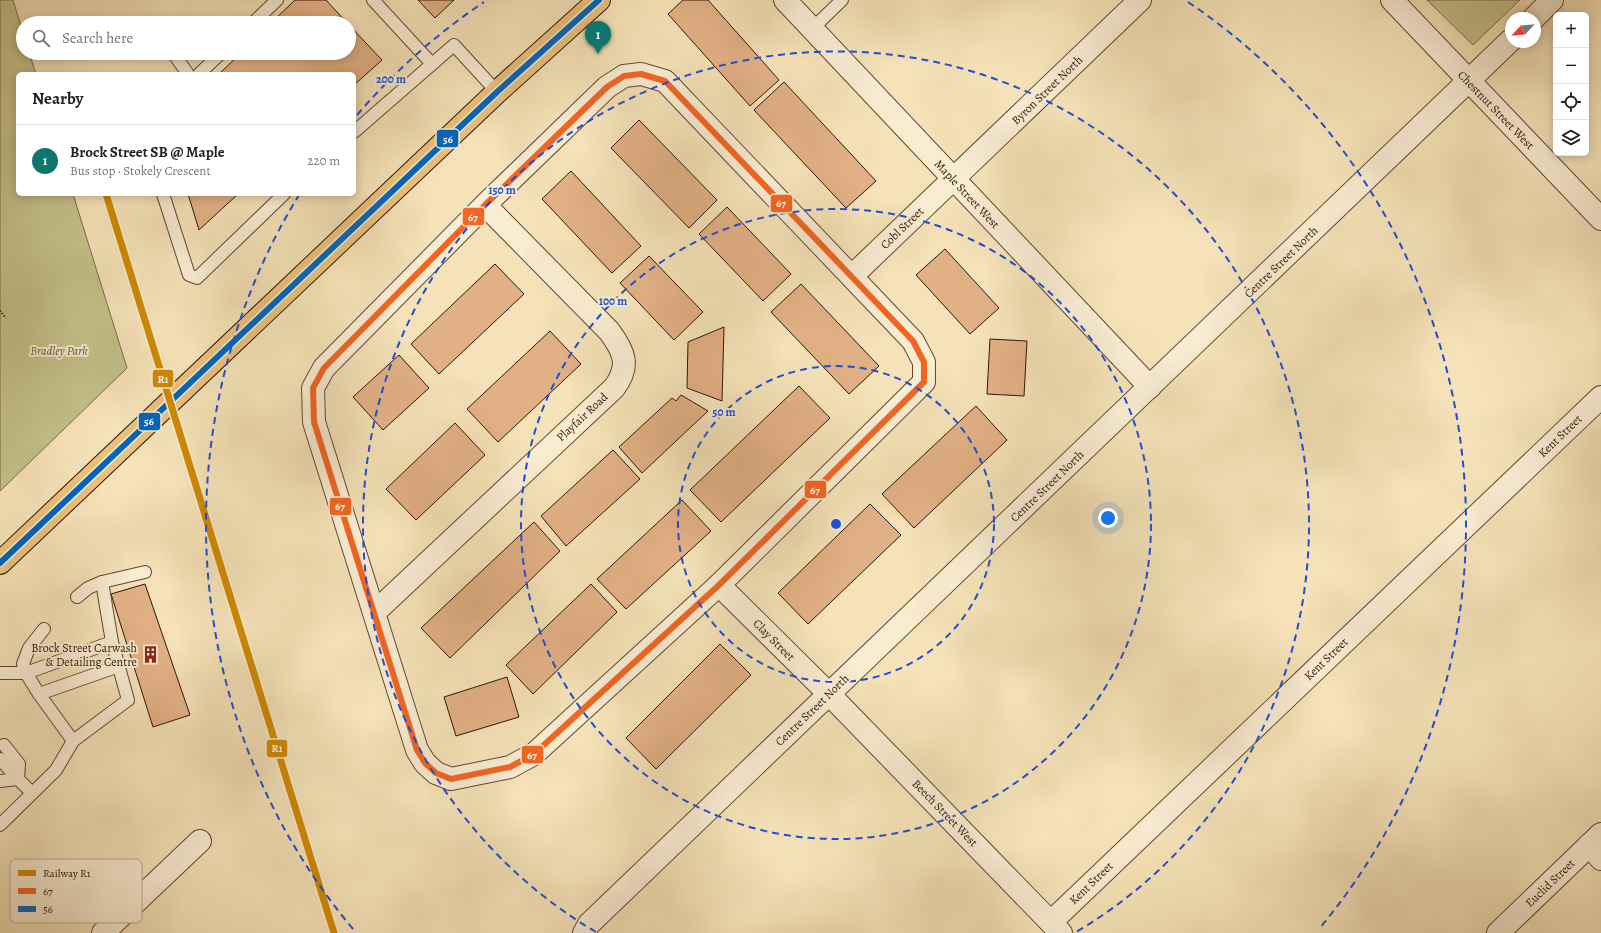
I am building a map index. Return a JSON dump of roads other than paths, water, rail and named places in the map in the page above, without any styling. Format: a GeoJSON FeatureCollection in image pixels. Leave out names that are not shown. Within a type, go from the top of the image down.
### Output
{"type":"FeatureCollection","features":[{"type":"Feature","properties":{"kind":"main road"},"geometry":{"type":"LineString","coordinates":[[0,563],[497,92],[599,0]]}},
{"type":"Feature","properties":{"kind":"street","name":"Maple Street West"},"geometry":{"type":"LineString","coordinates":[[785,0],[1150,387]]}},
{"type":"Feature","properties":{"kind":"street","name":"Byron Street North"},"geometry":{"type":"LineString","coordinates":[[953,179],[1140,0]]}},
{"type":"Feature","properties":{"kind":"street","name":"Chestnut Street West"},"geometry":{"type":"LineString","coordinates":[[1392,0],[1601,219]]}},
{"type":"Feature","properties":{"kind":"street"},"geometry":{"type":"LineString","coordinates":[[1540,12],[1552,0]]}},
{"type":"Feature","properties":{"kind":"street","name":"Centre Street North"},"geometry":{"type":"LineString","coordinates":[[584,933],[589,924],[1505,46]]}},
{"type":"Feature","properties":{"kind":"street"},"geometry":{"type":"LineString","coordinates":[[642,74],[665,81],[914,341],[924,362],[924,382],[719,585],[534,754],[510,767],[451,778],[436,774],[425,763],[417,750],[314,422],[313,388],[324,368],[485,205],[607,87],[624,76],[642,74]]}},
{"type":"Feature","properties":{"kind":"street","name":"Cobl Street"},"geometry":{"type":"LineString","coordinates":[[852,276],[953,179]]}},
{"type":"Feature","properties":{"kind":"street","name":"Playfair Road"},"geometry":{"type":"LineString","coordinates":[[374,612],[608,394],[622,377],[624,356],[619,344],[609,331],[485,205]]}},
{"type":"Feature","properties":{"kind":"street","name":"Kent Street"},"geometry":{"type":"LineString","coordinates":[[1056,928],[1601,397]]}},
{"type":"Feature","properties":{"kind":"street","name":"Clay Street"},"geometry":{"type":"LineString","coordinates":[[719,585],[829,694]]}},
{"type":"Feature","properties":{"kind":"street","name":"Beech Street West"},"geometry":{"type":"LineString","coordinates":[[829,694],[1056,928]]}},
{"type":"Feature","properties":{"kind":"street"},"geometry":{"type":"LineString","coordinates":[[142,896],[200,841]]}},
{"type":"Feature","properties":{"kind":"street","name":"Euclid Street"},"geometry":{"type":"LineString","coordinates":[[1498,933],[1597,846]]}},
{"type":"Feature","properties":{"kind":"street"},"geometry":{"type":"LineString","coordinates":[[103,933],[114,923]]}},
{"type":"Feature","properties":{"kind":"lane"},"geometry":{"type":"LineString","coordinates":[[260,16],[277,0]]}},
{"type":"Feature","properties":{"kind":"lane"},"geometry":{"type":"LineString","coordinates":[[373,0],[432,64]]}},
{"type":"Feature","properties":{"kind":"lane"},"geometry":{"type":"LineString","coordinates":[[812,28],[842,0]]}},
{"type":"Feature","properties":{"kind":"lane"},"geometry":{"type":"LineString","coordinates":[[356,130],[454,45],[497,92]]}},
{"type":"Feature","properties":{"kind":"lane"},"geometry":{"type":"LineString","coordinates":[[178,60],[187,72]]}},
{"type":"Feature","properties":{"kind":"lane"},"geometry":{"type":"LineString","coordinates":[[202,72],[214,60]]}},
{"type":"Feature","properties":{"kind":"lane"},"geometry":{"type":"LineString","coordinates":[[164,196],[189,274],[197,278],[282,196]]}},
{"type":"Feature","properties":{"kind":"lane"},"geometry":{"type":"LineString","coordinates":[[77,597],[88,588],[102,582],[145,572]]}},
{"type":"Feature","properties":{"kind":"lane"},"geometry":{"type":"LineString","coordinates":[[0,825],[56,770],[73,741],[128,700],[112,642],[102,582]]}},
{"type":"Feature","properties":{"kind":"lane"},"geometry":{"type":"LineString","coordinates":[[44,629],[29,648],[23,664],[26,673],[38,694],[73,741]]}},
{"type":"Feature","properties":{"kind":"lane"},"geometry":{"type":"LineString","coordinates":[[0,673],[26,673],[112,642]]}},
{"type":"Feature","properties":{"kind":"lane"},"geometry":{"type":"LineString","coordinates":[[38,694],[119,666]]}},
{"type":"Feature","properties":{"kind":"lane"},"geometry":{"type":"LineString","coordinates":[[4,745],[19,764],[18,779]]}},
{"type":"Feature","properties":{"kind":"lane"},"geometry":{"type":"LineString","coordinates":[[0,759],[32,793]]}},
{"type":"Feature","properties":{"kind":"lane"},"geometry":{"type":"LineString","coordinates":[[0,781],[18,779]]}},
{"type":"Feature","properties":{"kind":"rail line","name":"R1"},"geometry":{"type":"LineString","coordinates":[[107,196],[334,933]]}},
{"type":"Feature","properties":{"kind":"place","name":"Brock Street SB @ Maple"},"geometry":{"type":"Point","coordinates":[598,54]}},
{"type":"Feature","properties":{"kind":"place","name":"Brock Street Carwash & Detailing Centre"},"geometry":{"type":"Point","coordinates":[150,655]}},
{"type":"Feature","properties":{"kind":"park label","name":"Bradley Park"},"geometry":{"type":"Point","coordinates":[59,351]}}]}
